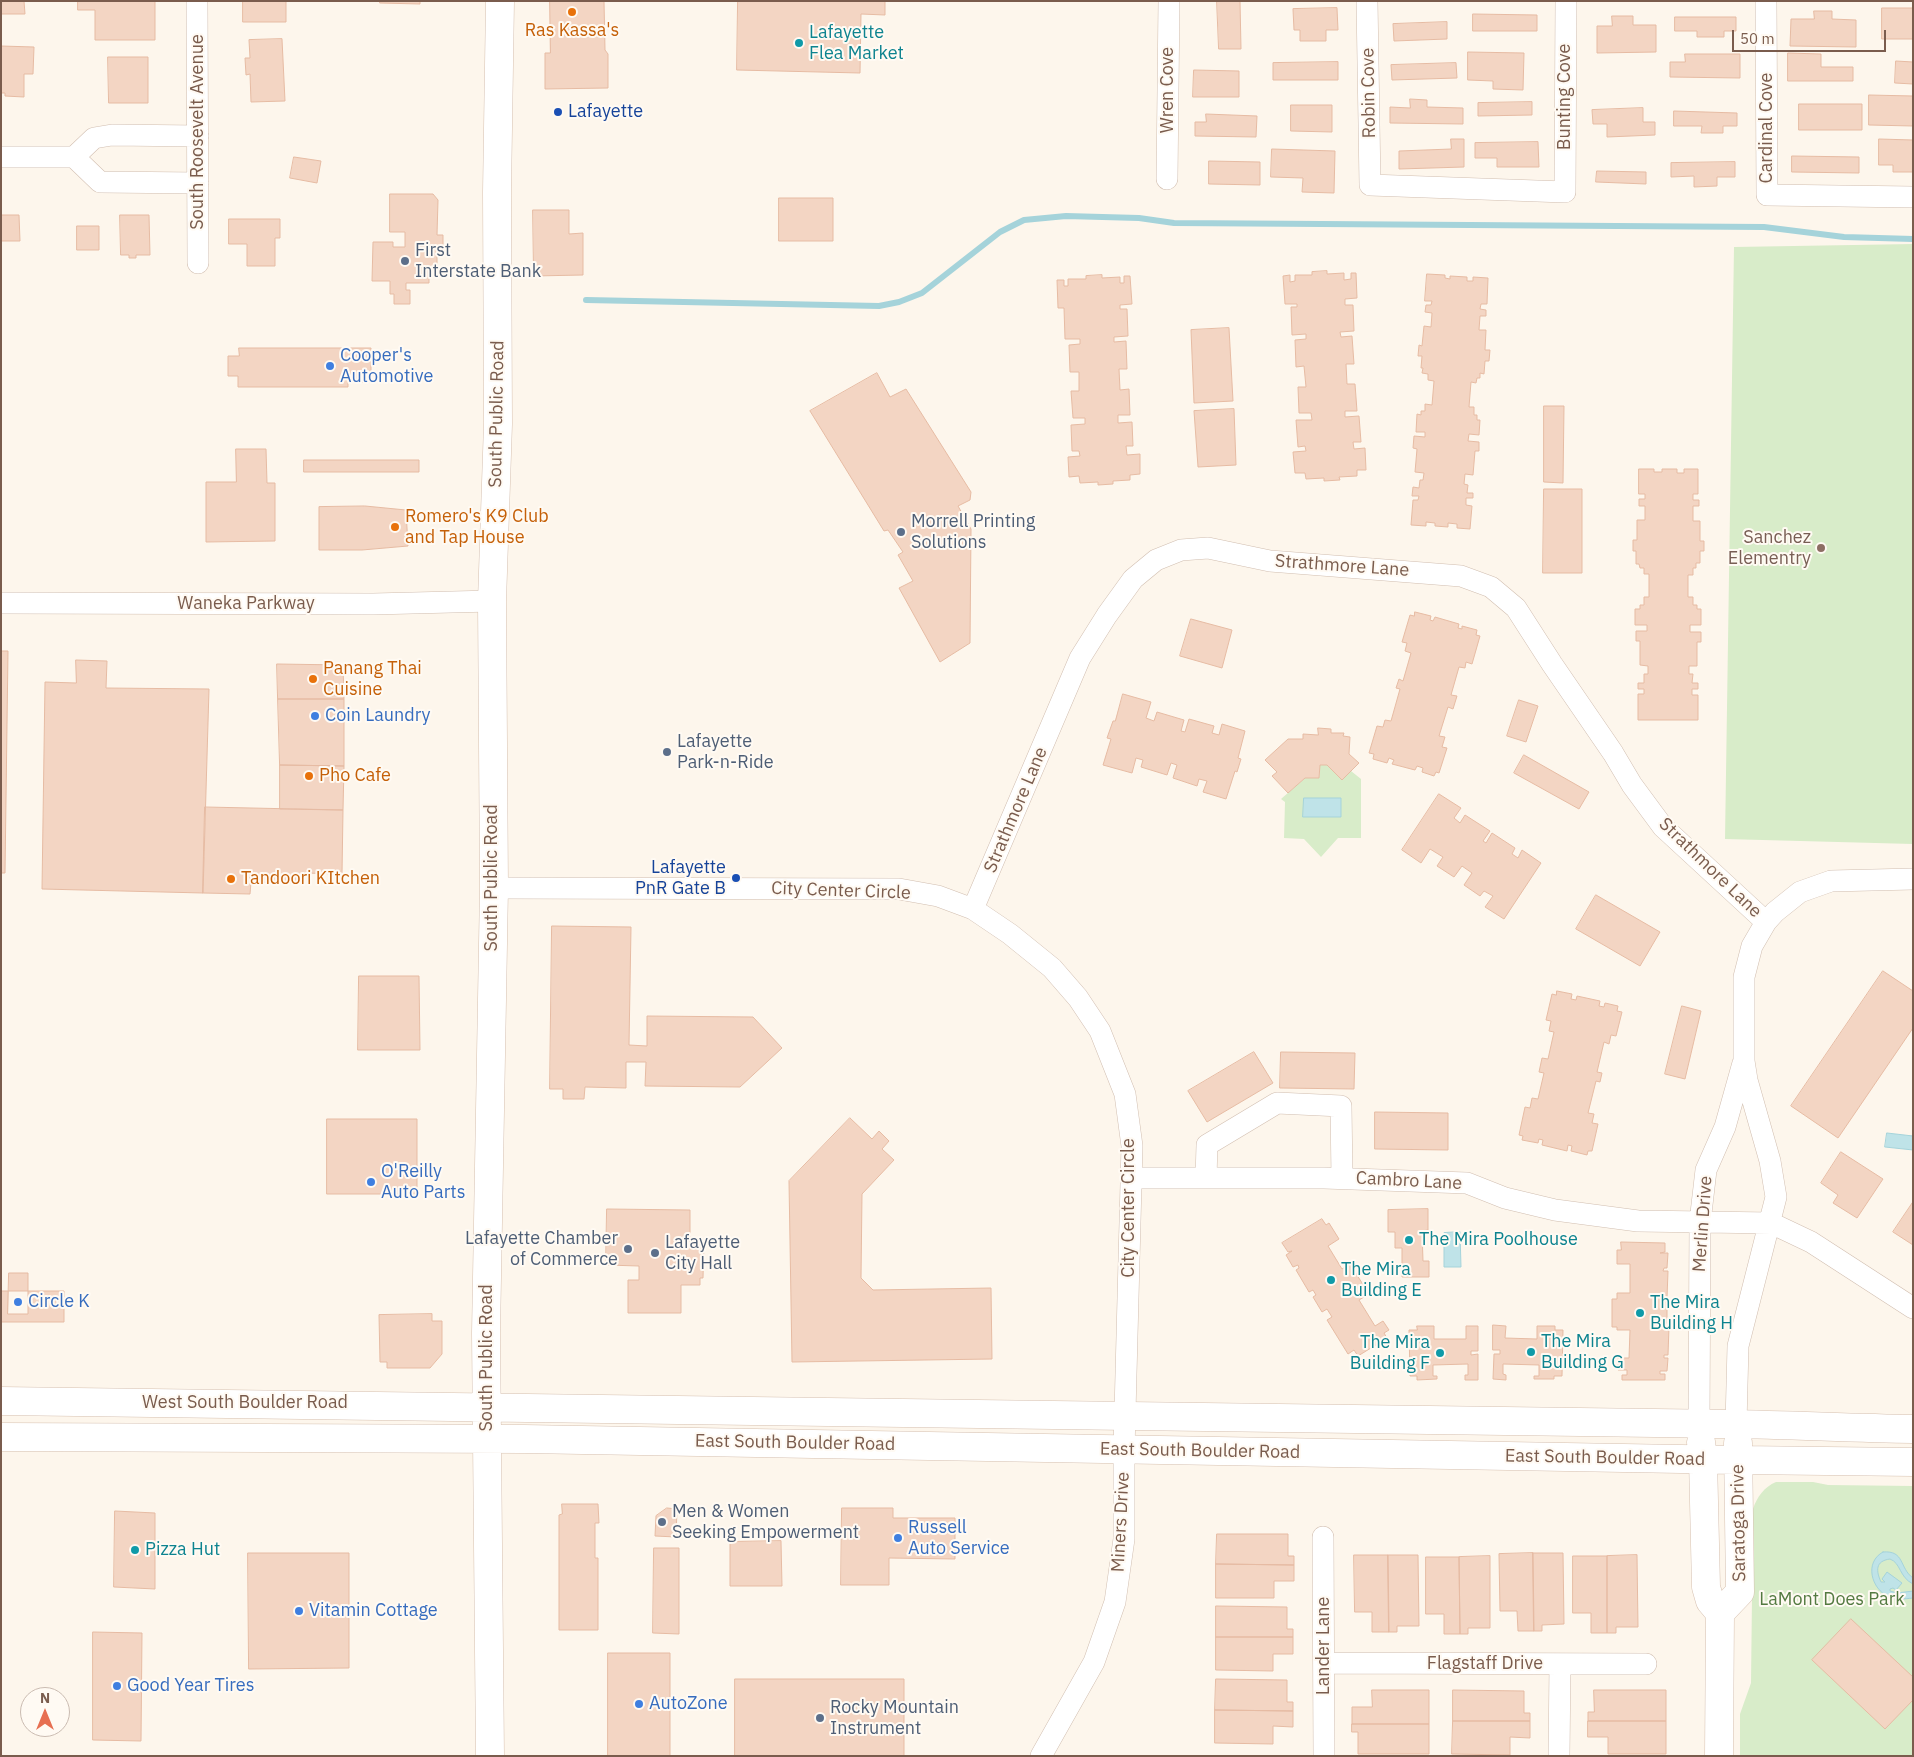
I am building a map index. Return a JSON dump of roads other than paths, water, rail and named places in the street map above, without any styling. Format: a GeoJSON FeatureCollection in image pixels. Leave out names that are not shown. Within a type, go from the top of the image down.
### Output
{"type":"FeatureCollection","features":[{"type":"Feature","properties":{"kind":"main road","name":"South Public Road"},"geometry":{"type":"LineString","coordinates":[[490,1756],[486,1333],[494,888],[492,601],[498,424],[497,192],[500,1]]}},
{"type":"Feature","properties":{"kind":"main road","name":"West South Boulder Road"},"geometry":{"type":"LineString","coordinates":[[1,1401],[488,1407]]}},
{"type":"Feature","properties":{"kind":"main road","name":"East South Boulder Road"},"geometry":{"type":"LineString","coordinates":[[488,1407],[1736,1424],[1913,1429]]}},
{"type":"Feature","properties":{"kind":"main road","name":"Saratoga Drive"},"geometry":{"type":"LineString","coordinates":[[1699,1424],[1703,1459],[1706,1587],[1710,1601],[1720,1612],[1740,1592],[1739,1460],[1736,1424]]}},
{"type":"Feature","properties":{"kind":"main road","name":"West South Boulder Road"},"geometry":{"type":"LineString","coordinates":[[1,1437],[488,1439]]}},
{"type":"Feature","properties":{"kind":"main road","name":"East South Boulder Road"},"geometry":{"type":"LineString","coordinates":[[488,1439],[1913,1462]]}},
{"type":"Feature","properties":{"kind":"main road"},"geometry":{"type":"LineString","coordinates":[[1719,1756],[1720,1612]]}},
{"type":"Feature","properties":{"kind":"street","name":"South Roosevelt Avenue"},"geometry":{"type":"LineString","coordinates":[[197,1],[198,263]]}},
{"type":"Feature","properties":{"kind":"street","name":"Wren Cove"},"geometry":{"type":"LineString","coordinates":[[1167,179],[1169,1]]}},
{"type":"Feature","properties":{"kind":"street","name":"Robin Cove"},"geometry":{"type":"LineString","coordinates":[[1367,1],[1370,185],[1565,192]]}},
{"type":"Feature","properties":{"kind":"street","name":"Bunting Cove"},"geometry":{"type":"LineString","coordinates":[[1565,192],[1566,1]]}},
{"type":"Feature","properties":{"kind":"street","name":"Cardinal Cove"},"geometry":{"type":"LineString","coordinates":[[1766,1],[1767,195],[1913,197]]}},
{"type":"Feature","properties":{"kind":"street"},"geometry":{"type":"LineString","coordinates":[[1,156],[74,156],[94,138],[112,135],[198,136]]}},
{"type":"Feature","properties":{"kind":"street"},"geometry":{"type":"LineString","coordinates":[[74,156],[100,182],[198,183]]}},
{"type":"Feature","properties":{"kind":"street","name":"Strathmore Lane"},"geometry":{"type":"LineString","coordinates":[[973,910],[1080,658],[1107,615],[1133,579],[1156,560],[1181,550],[1208,548],[1270,561],[1461,576],[1491,588],[1516,608],[1613,753],[1632,785],[1663,827],[1766,922]]}},
{"type":"Feature","properties":{"kind":"street","name":"Waneka Parkway"},"geometry":{"type":"LineString","coordinates":[[1,603],[373,604],[492,601]]}},
{"type":"Feature","properties":{"kind":"street","name":"Merlin Drive"},"geometry":{"type":"LineString","coordinates":[[1736,1424],[1738,1346],[1771,1223],[1776,1197],[1770,1161],[1747,1080],[1744,1061],[1744,977],[1752,946],[1766,922],[1775,912],[1800,892],[1831,881],[1913,878]]}},
{"type":"Feature","properties":{"kind":"street","name":"City Center Circle"},"geometry":{"type":"LineString","coordinates":[[494,888],[900,889],[938,896],[973,910],[1010,934],[1052,968],[1078,998],[1100,1031],[1125,1094],[1132,1146],[1132,1178],[1124,1450]]}},
{"type":"Feature","properties":{"kind":"street","name":"Merlin Drive"},"geometry":{"type":"LineString","coordinates":[[1699,1424],[1700,1222],[1706,1170],[1725,1127],[1744,1061]]}},
{"type":"Feature","properties":{"kind":"street"},"geometry":{"type":"LineString","coordinates":[[1206,1178],[1207,1145],[1277,1103],[1341,1106],[1342,1178]]}},
{"type":"Feature","properties":{"kind":"street","name":"Cambro Lane"},"geometry":{"type":"LineString","coordinates":[[1132,1178],[1342,1178],[1467,1183],[1505,1198],[1555,1210],[1638,1220],[1771,1223]]}},
{"type":"Feature","properties":{"kind":"street"},"geometry":{"type":"LineString","coordinates":[[1771,1223],[1811,1242],[1913,1308]]}},
{"type":"Feature","properties":{"kind":"street","name":"Miners Drive"},"geometry":{"type":"LineString","coordinates":[[1041,1756],[1094,1662],[1115,1602],[1124,1539],[1124,1450]]}},
{"type":"Feature","properties":{"kind":"street","name":"Lander Lane"},"geometry":{"type":"LineString","coordinates":[[1323,1537],[1324,1756]]}},
{"type":"Feature","properties":{"kind":"street","name":"Flagstaff Drive"},"geometry":{"type":"LineString","coordinates":[[1324,1663],[1646,1664]]}},
{"type":"Feature","properties":{"kind":"street"},"geometry":{"type":"LineString","coordinates":[[1559,1756],[1560,1664]]}},
{"type":"Feature","properties":{"kind":"water"},"geometry":{"type":"Polygon","coordinates":[[[1304,798],[1341,798],[1341,817],[1303,817],[1304,798]]]}},
{"type":"Feature","properties":{"kind":"water"},"geometry":{"type":"Polygon","coordinates":[[[1887,1133],[1913,1136],[1913,1150],[1885,1147],[1887,1133]]]}},
{"type":"Feature","properties":{"kind":"water"},"geometry":{"type":"Polygon","coordinates":[[[1460,1232],[1461,1267],[1444,1267],[1444,1233],[1460,1232]]]}},
{"type":"Feature","properties":{"kind":"water"},"geometry":{"type":"Polygon","coordinates":[[[1883,1552],[1895,1554],[1901,1560],[1913,1578],[1913,1584],[1905,1578],[1894,1561],[1890,1559],[1879,1564],[1878,1574],[1881,1582],[1885,1582],[1882,1579],[1887,1572],[1902,1583],[1896,1590],[1893,1588],[1890,1591],[1897,1593],[1913,1591],[1913,1598],[1889,1597],[1874,1582],[1872,1575],[1873,1562],[1883,1552]]]}},
{"type":"Feature","properties":{"kind":"waterway"},"geometry":{"type":"LineString","coordinates":[[586,300],[879,306],[899,302],[922,293],[1000,232],[1024,220],[1066,216],[1139,218],[1174,223],[1764,227],[1844,237],[1913,239]]}},
{"type":"Feature","properties":{"kind":"place","name":"Ras Kassa's"},"geometry":{"type":"Point","coordinates":[572,12]}},
{"type":"Feature","properties":{"kind":"place","name":"Lafayette Flea Market"},"geometry":{"type":"Point","coordinates":[799,43]}},
{"type":"Feature","properties":{"kind":"place","name":"Lafayette"},"geometry":{"type":"Point","coordinates":[558,112]}},
{"type":"Feature","properties":{"kind":"place","name":"First Interstate Bank"},"geometry":{"type":"Point","coordinates":[405,261]}},
{"type":"Feature","properties":{"kind":"place","name":"Cooper's Automotive"},"geometry":{"type":"Point","coordinates":[330,366]}},
{"type":"Feature","properties":{"kind":"place","name":"Romero's K9 Club and Tap House"},"geometry":{"type":"Point","coordinates":[395,527]}},
{"type":"Feature","properties":{"kind":"place","name":"Morrell Printing Solutions"},"geometry":{"type":"Point","coordinates":[901,532]}},
{"type":"Feature","properties":{"kind":"place","name":"Sanchez Elementry"},"geometry":{"type":"Point","coordinates":[1821,548]}},
{"type":"Feature","properties":{"kind":"place","name":"Panang Thai Cuisine"},"geometry":{"type":"Point","coordinates":[313,679]}},
{"type":"Feature","properties":{"kind":"place","name":"Coin Laundry"},"geometry":{"type":"Point","coordinates":[315,716]}},
{"type":"Feature","properties":{"kind":"place","name":"Lafayette Park-n-Ride"},"geometry":{"type":"Point","coordinates":[667,752]}},
{"type":"Feature","properties":{"kind":"place","name":"Pho Cafe"},"geometry":{"type":"Point","coordinates":[309,776]}},
{"type":"Feature","properties":{"kind":"place","name":"Lafayette PnR Gate B"},"geometry":{"type":"Point","coordinates":[736,878]}},
{"type":"Feature","properties":{"kind":"place","name":"Tandoori KItchen"},"geometry":{"type":"Point","coordinates":[231,879]}},
{"type":"Feature","properties":{"kind":"place","name":"O'Reilly Auto Parts"},"geometry":{"type":"Point","coordinates":[371,1182]}},
{"type":"Feature","properties":{"kind":"place","name":"The Mira Poolhouse"},"geometry":{"type":"Point","coordinates":[1409,1240]}},
{"type":"Feature","properties":{"kind":"place","name":"Lafayette Chamber of Commerce"},"geometry":{"type":"Point","coordinates":[628,1249]}},
{"type":"Feature","properties":{"kind":"place","name":"Lafayette City Hall"},"geometry":{"type":"Point","coordinates":[655,1253]}},
{"type":"Feature","properties":{"kind":"place","name":"The Mira Building E"},"geometry":{"type":"Point","coordinates":[1331,1280]}},
{"type":"Feature","properties":{"kind":"place","name":"Circle K"},"geometry":{"type":"Point","coordinates":[18,1302]}},
{"type":"Feature","properties":{"kind":"place","name":"The Mira Building H"},"geometry":{"type":"Point","coordinates":[1640,1313]}},
{"type":"Feature","properties":{"kind":"place","name":"The Mira Building G"},"geometry":{"type":"Point","coordinates":[1531,1352]}},
{"type":"Feature","properties":{"kind":"place","name":"The Mira Building F"},"geometry":{"type":"Point","coordinates":[1440,1353]}},
{"type":"Feature","properties":{"kind":"place","name":"Men & Women Seeking Empowerment"},"geometry":{"type":"Point","coordinates":[662,1522]}},
{"type":"Feature","properties":{"kind":"place","name":"Russell Auto Service"},"geometry":{"type":"Point","coordinates":[898,1538]}},
{"type":"Feature","properties":{"kind":"place","name":"Pizza Hut"},"geometry":{"type":"Point","coordinates":[135,1550]}},
{"type":"Feature","properties":{"kind":"place","name":"Vitamin Cottage"},"geometry":{"type":"Point","coordinates":[299,1611]}},
{"type":"Feature","properties":{"kind":"place","name":"Good Year Tires"},"geometry":{"type":"Point","coordinates":[117,1686]}},
{"type":"Feature","properties":{"kind":"place","name":"AutoZone"},"geometry":{"type":"Point","coordinates":[639,1704]}},
{"type":"Feature","properties":{"kind":"place","name":"Rocky Mountain Instrument"},"geometry":{"type":"Point","coordinates":[820,1718]}},
{"type":"Feature","properties":{"kind":"park label","name":"LaMont Does Park"},"geometry":{"type":"Point","coordinates":[1832,1600]}}]}
